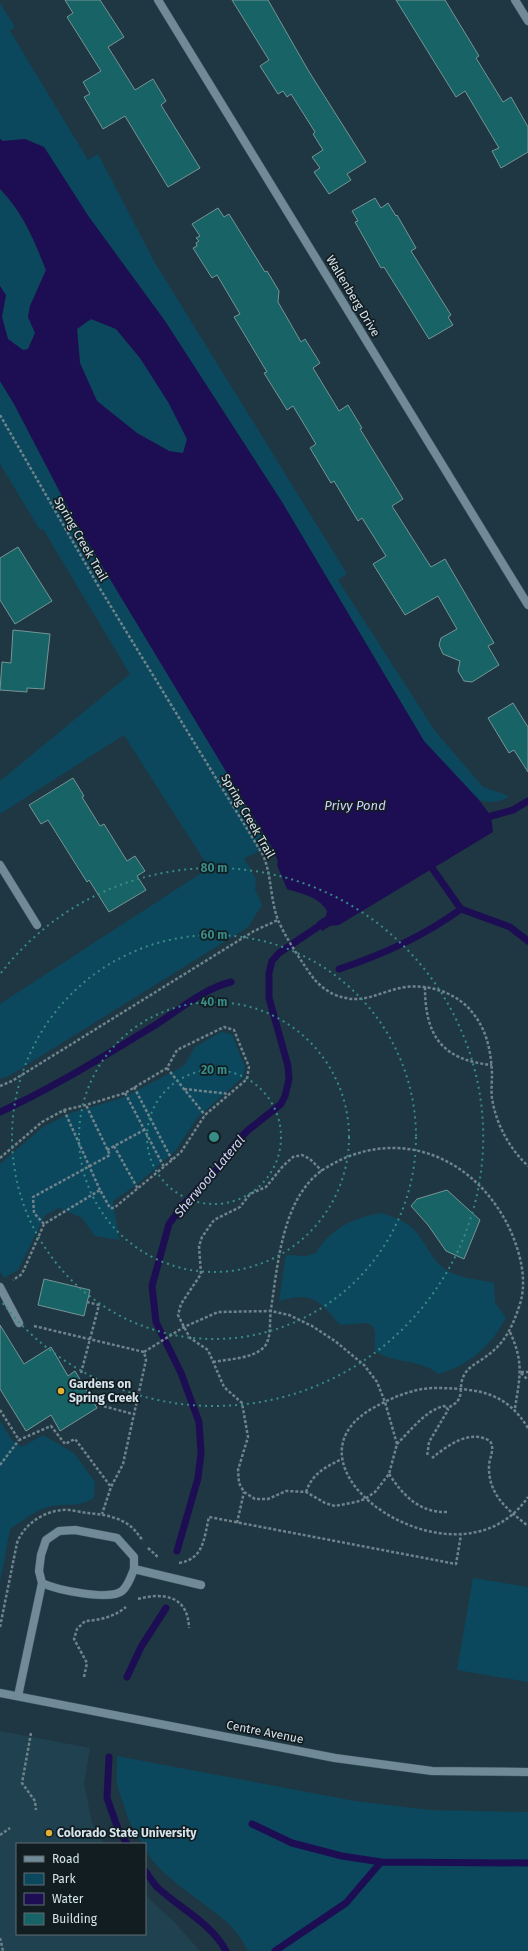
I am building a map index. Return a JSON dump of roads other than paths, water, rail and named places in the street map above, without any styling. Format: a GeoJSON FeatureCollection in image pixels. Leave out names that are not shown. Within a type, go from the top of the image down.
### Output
{"type":"FeatureCollection","features":[{"type":"Feature","properties":{"kind":"street","name":"Wallenberg Drive"},"geometry":{"type":"LineString","coordinates":[[158,0],[528,604]]}},
{"type":"Feature","properties":{"kind":"street"},"geometry":{"type":"LineString","coordinates":[[515,0],[528,20]]}},
{"type":"Feature","properties":{"kind":"street"},"geometry":{"type":"LineString","coordinates":[[0,865],[37,925]]}},
{"type":"Feature","properties":{"kind":"street"},"geometry":{"type":"LineString","coordinates":[[0,1287],[19,1323]]}},
{"type":"Feature","properties":{"kind":"street"},"geometry":{"type":"LineString","coordinates":[[18,1696],[42,1583],[39,1572],[41,1555],[46,1540],[59,1531],[75,1530],[118,1538],[134,1557],[134,1569],[128,1583],[121,1592],[108,1596],[53,1588],[42,1583]]}},
{"type":"Feature","properties":{"kind":"street"},"geometry":{"type":"LineString","coordinates":[[134,1569],[201,1585]]}},
{"type":"Feature","properties":{"kind":"street","name":"Centre Avenue"},"geometry":{"type":"LineString","coordinates":[[0,1693],[335,1758],[432,1771],[528,1772]]}},
{"type":"Feature","properties":{"kind":"water","name":"Privy Pond"},"geometry":{"type":"Polygon","coordinates":[[[0,139],[3,141],[25,139],[44,147],[89,217],[165,321],[282,502],[424,741],[479,800],[491,816],[493,832],[339,925],[330,926],[322,931],[317,922],[326,916],[327,911],[323,906],[309,896],[287,889],[277,865],[278,861],[271,846],[75,521],[14,404],[0,381],[0,286],[6,295],[2,317],[8,339],[23,350],[28,349],[35,333],[28,317],[30,306],[46,270],[27,227],[15,207],[0,189],[0,139]],[[91,319],[77,329],[80,363],[97,401],[137,433],[169,451],[183,453],[187,439],[168,402],[140,358],[116,329],[91,319]]]}},
{"type":"Feature","properties":{"kind":"waterway"},"geometry":{"type":"LineString","coordinates":[[491,816],[513,810],[528,801]]}},
{"type":"Feature","properties":{"kind":"waterway"},"geometry":{"type":"LineString","coordinates":[[432,868],[461,909],[510,927],[528,941]]}},
{"type":"Feature","properties":{"kind":"waterway"},"geometry":{"type":"LineString","coordinates":[[339,969],[371,958],[402,944],[432,928],[461,909]]}},
{"type":"Feature","properties":{"kind":"waterway","name":"Sherwood Lateral"},"geometry":{"type":"LineString","coordinates":[[177,1551],[198,1478],[201,1453],[199,1422],[181,1373],[156,1322],[152,1286],[169,1224],[183,1205],[218,1168],[232,1147],[247,1131],[281,1104],[285,1096],[289,1079],[288,1066],[269,998],[269,973],[272,961],[279,953],[319,926]]}},
{"type":"Feature","properties":{"kind":"waterway"},"geometry":{"type":"LineString","coordinates":[[0,1112],[20,1103],[77,1072],[152,1027],[200,995],[220,985],[231,982]]}},
{"type":"Feature","properties":{"kind":"waterway","name":"Sherwood Lateral"},"geometry":{"type":"LineString","coordinates":[[127,1677],[141,1647],[166,1608]]}},
{"type":"Feature","properties":{"kind":"waterway","name":"Sherwood Lateral"},"geometry":{"type":"LineString","coordinates":[[109,1757],[107,1798],[118,1829],[126,1843]]}},
{"type":"Feature","properties":{"kind":"waterway"},"geometry":{"type":"LineString","coordinates":[[252,1824],[292,1843],[342,1856],[381,1862],[528,1863]]}},
{"type":"Feature","properties":{"kind":"waterway"},"geometry":{"type":"LineString","coordinates":[[275,1951],[346,1903],[381,1862]]}},
{"type":"Feature","properties":{"kind":"waterway","name":"Sherwood Lateral"},"geometry":{"type":"LineString","coordinates":[[146,1872],[158,1888],[204,1924],[220,1941],[226,1951]]}},
{"type":"Feature","properties":{"kind":"place","name":"Gardens on Spring Creek"},"geometry":{"type":"Point","coordinates":[61,1391]}},
{"type":"Feature","properties":{"kind":"place","name":"Colorado State University"},"geometry":{"type":"Point","coordinates":[49,1833]}}]}
